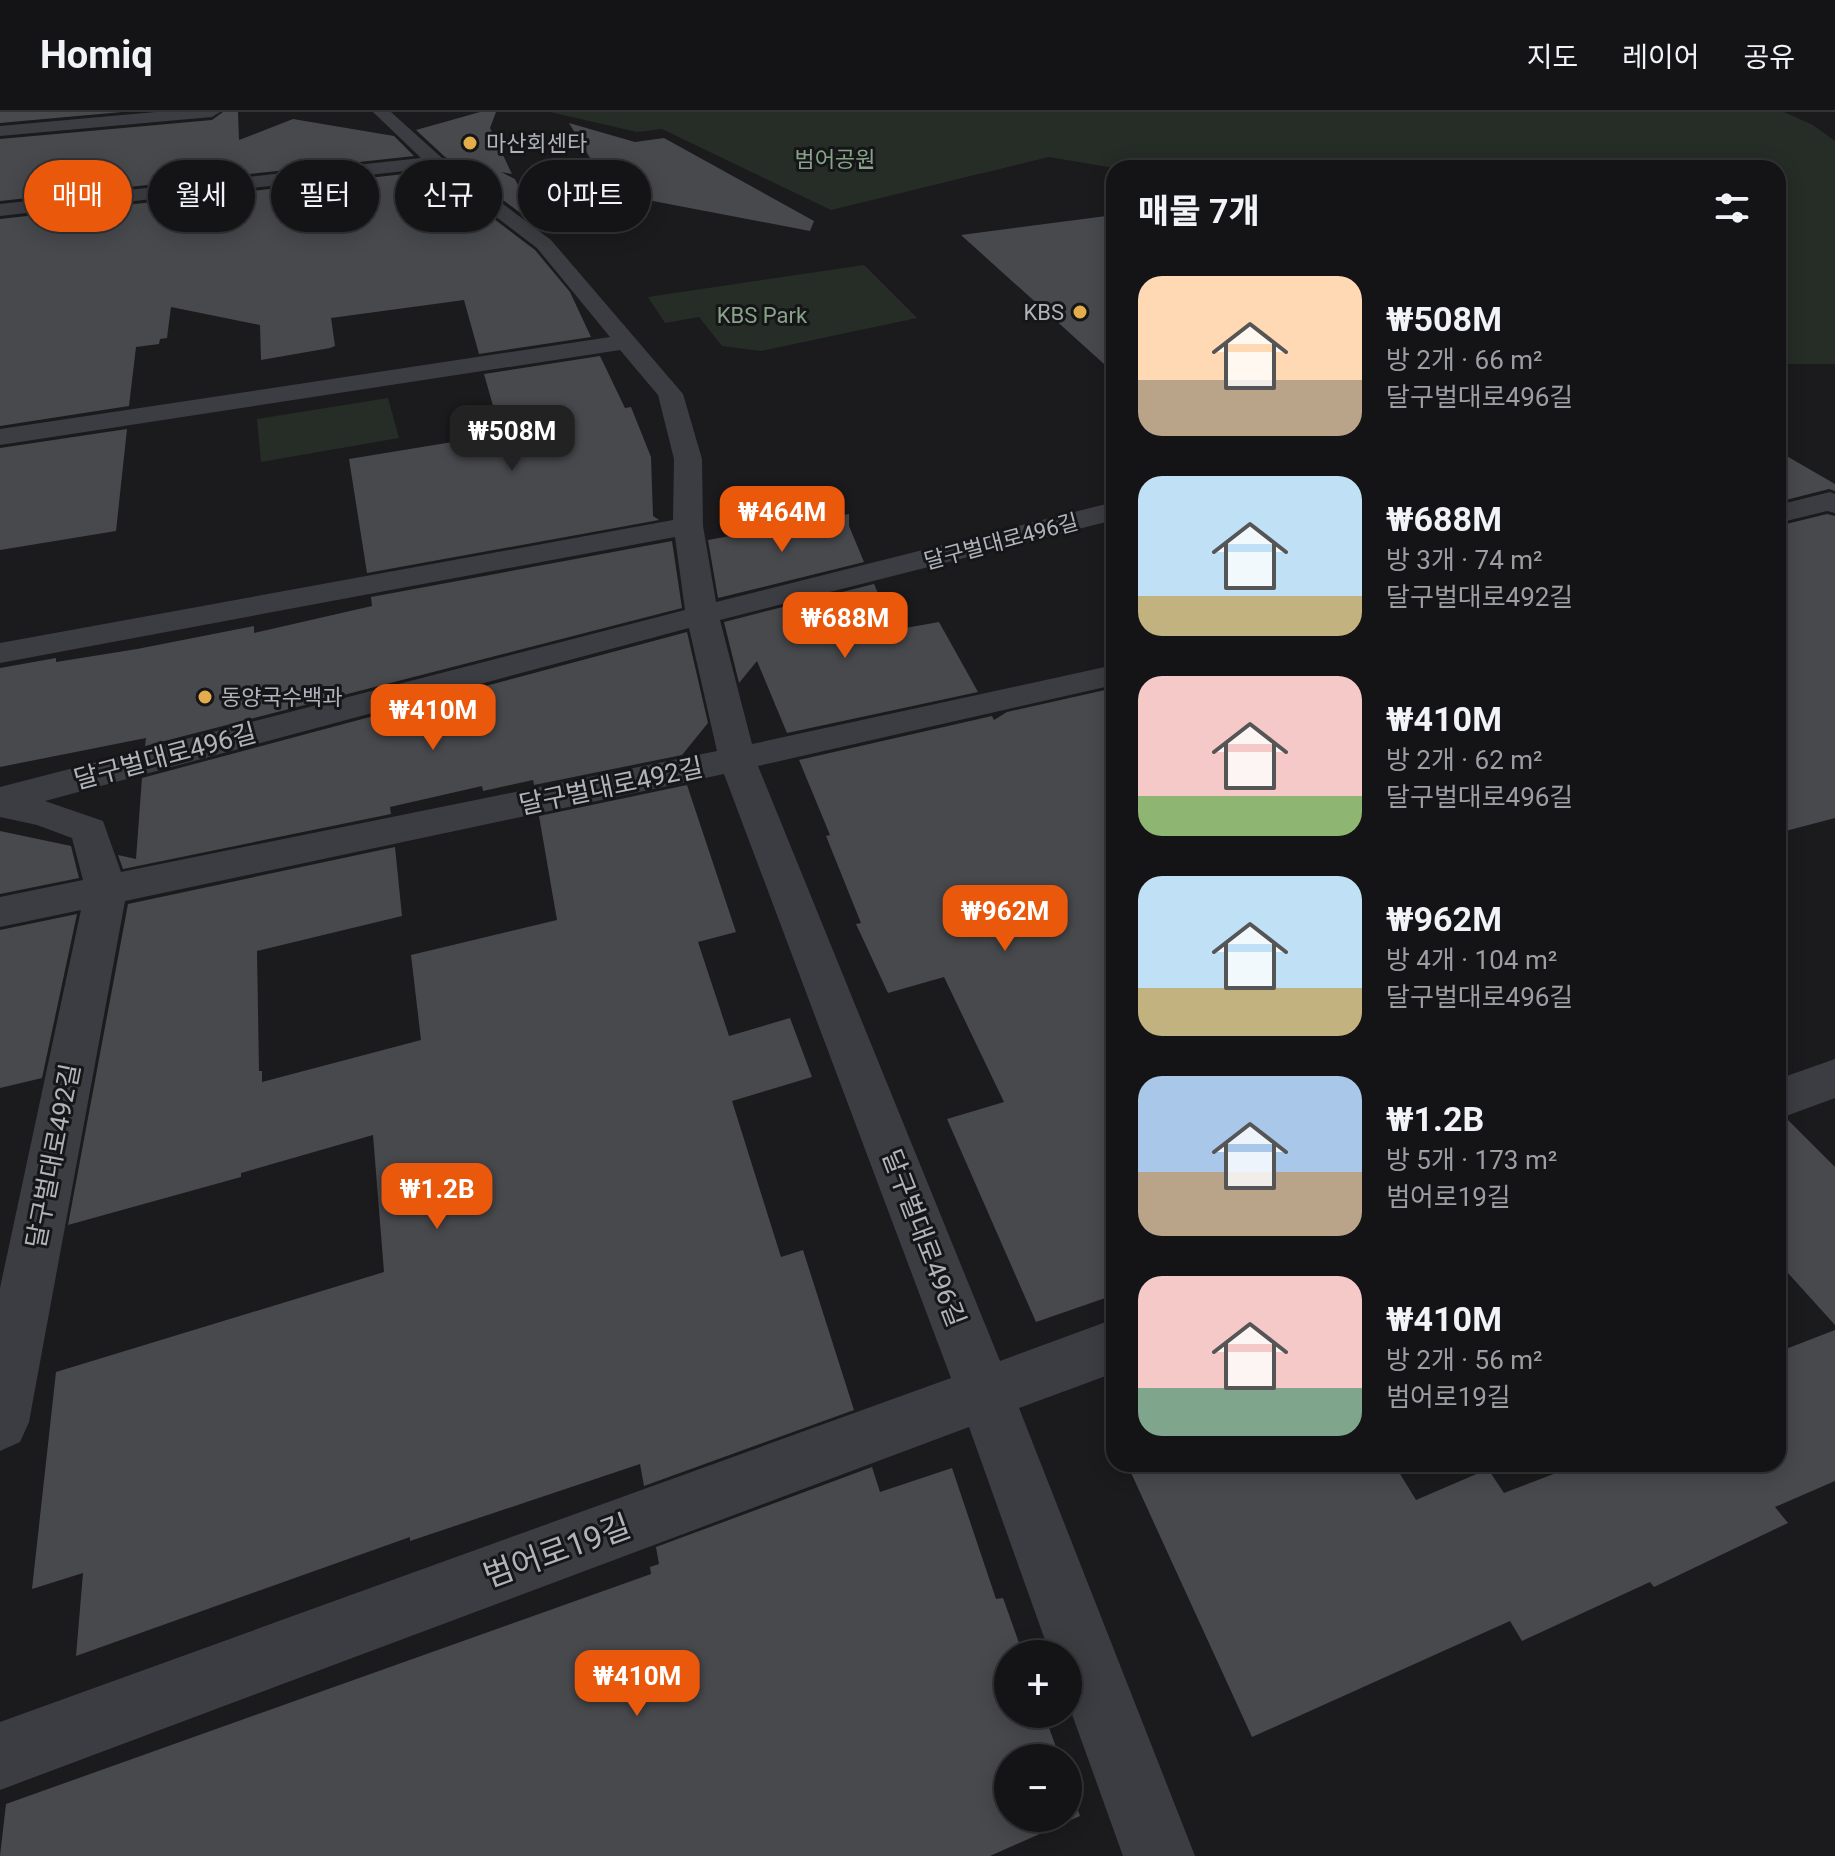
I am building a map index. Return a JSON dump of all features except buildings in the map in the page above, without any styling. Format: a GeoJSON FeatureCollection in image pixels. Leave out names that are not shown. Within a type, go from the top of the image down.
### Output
{"type":"FeatureCollection","features":[{"type":"Feature","properties":{"kind":"street"},"geometry":{"type":"LineString","coordinates":[[0,131],[212,112]]}},
{"type":"Feature","properties":{"kind":"street","name":"달구벌대로496길"},"geometry":{"type":"LineString","coordinates":[[381,112],[434,160]]}},
{"type":"Feature","properties":{"kind":"street"},"geometry":{"type":"LineString","coordinates":[[0,210],[395,167]]}},
{"type":"Feature","properties":{"kind":"street","name":"달구벌대로496길"},"geometry":{"type":"LineString","coordinates":[[502,212],[544,244],[670,394],[688,459],[688,526],[702,615],[737,759],[985,1394],[1159,1856]]}},
{"type":"Feature","properties":{"kind":"street"},"geometry":{"type":"LineString","coordinates":[[0,437],[627,342]]}},
{"type":"Feature","properties":{"kind":"street"},"geometry":{"type":"LineString","coordinates":[[1786,512],[1830,501],[1835,504]]}},
{"type":"Feature","properties":{"kind":"street","name":"달구벌대로496길"},"geometry":{"type":"LineString","coordinates":[[0,802],[702,615],[1106,513]]}},
{"type":"Feature","properties":{"kind":"street"},"geometry":{"type":"LineString","coordinates":[[0,653],[688,526]]}},
{"type":"Feature","properties":{"kind":"street","name":"달구벌대로492길"},"geometry":{"type":"LineString","coordinates":[[0,912],[737,759],[1106,677]]}},
{"type":"Feature","properties":{"kind":"street","name":"달구벌대로496길"},"geometry":{"type":"LineString","coordinates":[[0,802],[89,830],[106,890]]}},
{"type":"Feature","properties":{"kind":"street","name":"달구벌대로492길"},"geometry":{"type":"LineString","coordinates":[[0,1422],[106,890]]}},
{"type":"Feature","properties":{"kind":"street"},"geometry":{"type":"LineString","coordinates":[[1786,1096],[1835,1078]]}},
{"type":"Feature","properties":{"kind":"street","name":"범어로19길"},"geometry":{"type":"LineString","coordinates":[[0,1756],[1106,1349]]}},
{"type":"Feature","properties":{"kind":"green space","name":"범어공원"},"geometry":{"type":"Polygon","coordinates":[[[550,112],[1784,112],[1813,125],[1835,141],[1835,364],[1786,364],[1786,160],[1106,160],[1106,167],[1049,157],[831,210],[662,129],[637,132],[550,112]]]}},
{"type":"Feature","properties":{"kind":"green space","name":"KBS Park"},"geometry":{"type":"Polygon","coordinates":[[[864,265],[917,318],[761,351],[722,346],[699,317],[665,323],[648,297],[864,265]]]}},
{"type":"Feature","properties":{"kind":"green space"},"geometry":{"type":"Polygon","coordinates":[[[388,398],[399,438],[261,462],[257,419],[388,398]]]}},
{"type":"Feature","properties":{"kind":"place","name":"마산회센타"},"geometry":{"type":"Point","coordinates":[470,143]}},
{"type":"Feature","properties":{"kind":"place","name":"KBS"},"geometry":{"type":"Point","coordinates":[1080,312]}},
{"type":"Feature","properties":{"kind":"place","name":"동양국수백과"},"geometry":{"type":"Point","coordinates":[205,697]}}]}
